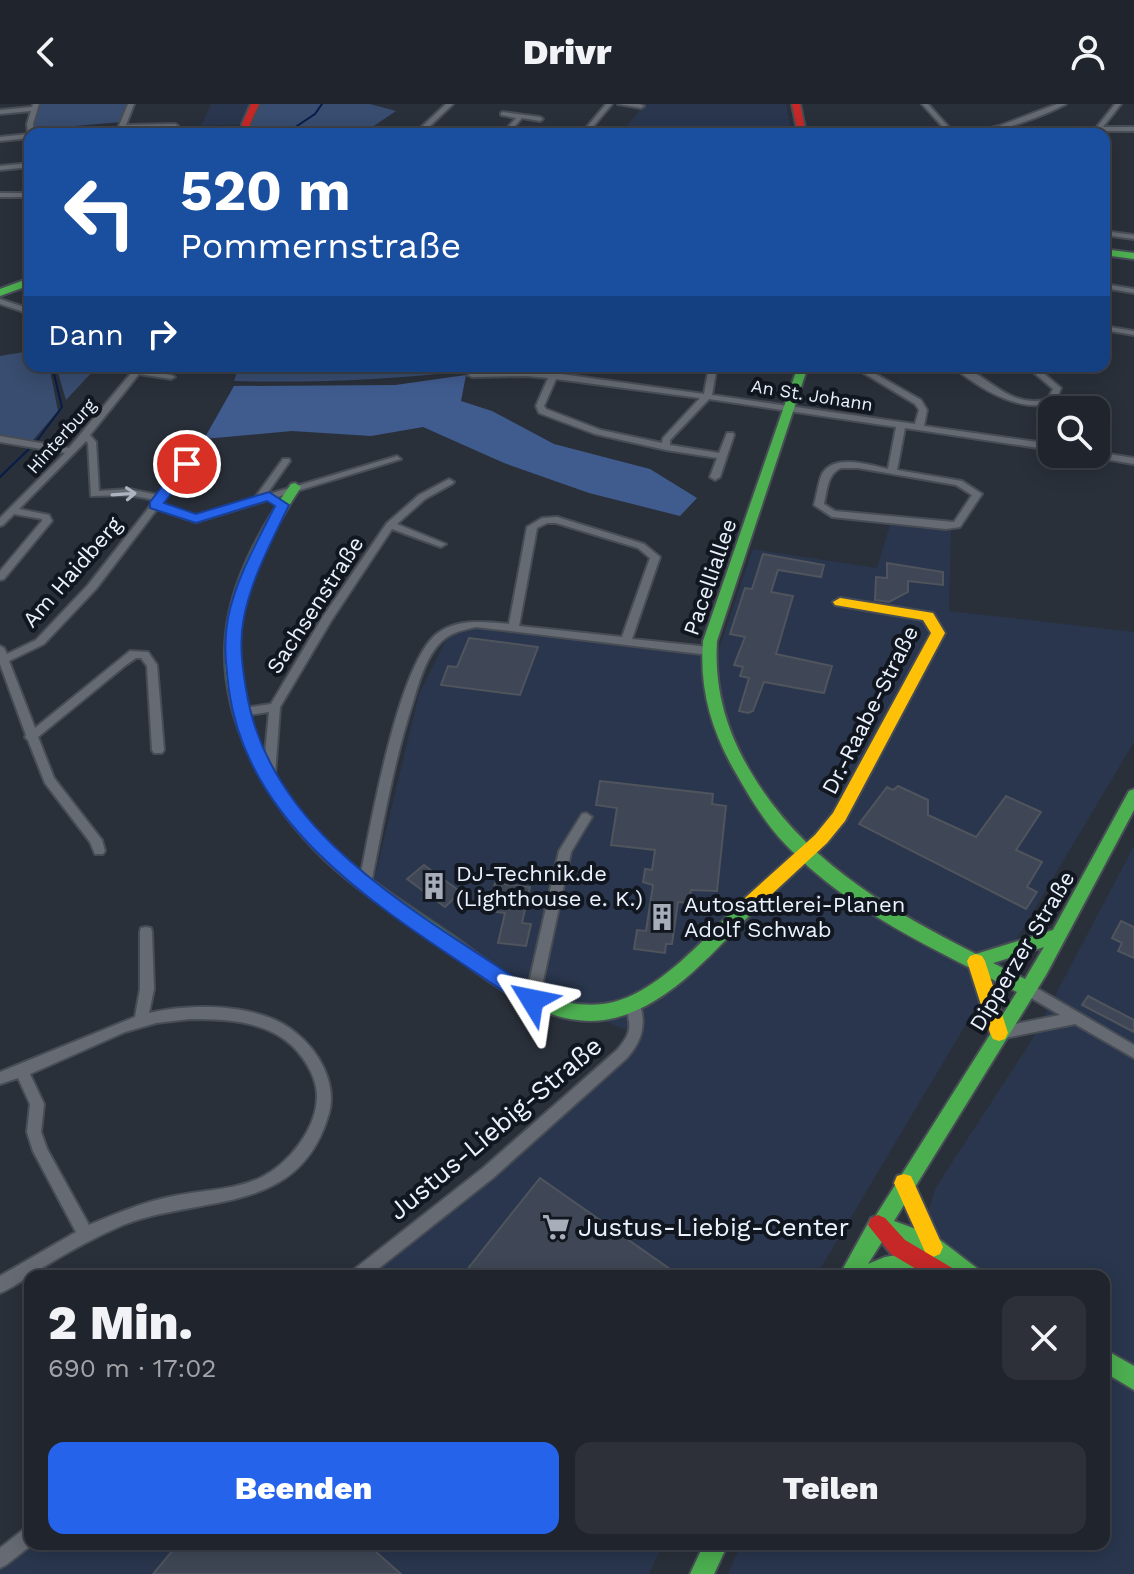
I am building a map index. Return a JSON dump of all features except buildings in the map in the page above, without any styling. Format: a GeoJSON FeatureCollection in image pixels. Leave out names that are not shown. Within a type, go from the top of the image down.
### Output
{"type":"FeatureCollection","features":[{"type":"Feature","properties":{"kind":"main road"},"geometry":{"type":"LineString","coordinates":[[246,128],[255,104]]}},
{"type":"Feature","properties":{"kind":"main road"},"geometry":{"type":"LineString","coordinates":[[796,104],[801,128]]}},
{"type":"Feature","properties":{"kind":"main road"},"geometry":{"type":"LineString","coordinates":[[1110,253],[1134,256]]}},
{"type":"Feature","properties":{"kind":"main road"},"geometry":{"type":"LineString","coordinates":[[0,293],[24,283]]}},
{"type":"Feature","properties":{"kind":"main road","name":"Pacelliallee"},"geometry":{"type":"LineString","coordinates":[[801,372],[720,604],[709,651],[709,674],[720,728],[747,788],[805,854],[879,913],[1028,989]]}},
{"type":"Feature","properties":{"kind":"main road"},"geometry":{"type":"LineString","coordinates":[[295,487],[276,500],[236,618],[232,655],[241,712],[255,751],[288,807],[318,843],[365,884],[532,1000],[587,1014],[633,1003],[656,991],[805,854]]}},
{"type":"Feature","properties":{"kind":"main road","name":"Dr.-Raabe-Straße"},"geometry":{"type":"LineString","coordinates":[[805,854],[839,817],[938,633],[928,616],[840,602]]}},
{"type":"Feature","properties":{"kind":"main road","name":"Dipperzer Straße"},"geometry":{"type":"LineString","coordinates":[[852,1270],[940,1125],[1028,989],[1134,795]]}},
{"type":"Feature","properties":{"kind":"main road"},"geometry":{"type":"LineString","coordinates":[[999,1033],[976,961],[1060,935]]}},
{"type":"Feature","properties":{"kind":"main road"},"geometry":{"type":"LineString","coordinates":[[904,1183],[934,1249]]}},
{"type":"Feature","properties":{"kind":"main road"},"geometry":{"type":"LineString","coordinates":[[878,1225],[899,1228],[963,1270]]}},
{"type":"Feature","properties":{"kind":"main road"},"geometry":{"type":"LineString","coordinates":[[878,1225],[893,1244],[936,1270]]}},
{"type":"Feature","properties":{"kind":"main road"},"geometry":{"type":"LineString","coordinates":[[878,1270],[920,1261]]}},
{"type":"Feature","properties":{"kind":"main road"},"geometry":{"type":"LineString","coordinates":[[1110,1364],[1134,1379]]}},
{"type":"Feature","properties":{"kind":"main road"},"geometry":{"type":"LineString","coordinates":[[702,1574],[713,1550]]}},
{"type":"Feature","properties":{"kind":"street"},"geometry":{"type":"LineString","coordinates":[[122,128],[131,104]]}},
{"type":"Feature","properties":{"kind":"street"},"geometry":{"type":"LineString","coordinates":[[426,128],[450,104]]}},
{"type":"Feature","properties":{"kind":"street"},"geometry":{"type":"LineString","coordinates":[[589,128],[609,104]]}},
{"type":"Feature","properties":{"kind":"street"},"geometry":{"type":"LineString","coordinates":[[621,104],[641,106]]}},
{"type":"Feature","properties":{"kind":"street"},"geometry":{"type":"LineString","coordinates":[[925,104],[947,128]]}},
{"type":"Feature","properties":{"kind":"street"},"geometry":{"type":"LineString","coordinates":[[997,128],[1063,104]]}},
{"type":"Feature","properties":{"kind":"street"},"geometry":{"type":"LineString","coordinates":[[1099,128],[1118,104]]}},
{"type":"Feature","properties":{"kind":"street"},"geometry":{"type":"LineString","coordinates":[[0,112],[36,106],[32,128]]}},
{"type":"Feature","properties":{"kind":"street"},"geometry":{"type":"LineString","coordinates":[[503,114],[540,119]]}},
{"type":"Feature","properties":{"kind":"street"},"geometry":{"type":"LineString","coordinates":[[510,128],[520,117]]}},
{"type":"Feature","properties":{"kind":"street"},"geometry":{"type":"LineString","coordinates":[[148,128],[175,126]]}},
{"type":"Feature","properties":{"kind":"street"},"geometry":{"type":"LineString","coordinates":[[1110,129],[1134,129]]}},
{"type":"Feature","properties":{"kind":"street"},"geometry":{"type":"LineString","coordinates":[[0,139],[24,136]]}},
{"type":"Feature","properties":{"kind":"street"},"geometry":{"type":"LineString","coordinates":[[0,168],[24,166]]}},
{"type":"Feature","properties":{"kind":"street"},"geometry":{"type":"LineString","coordinates":[[0,195],[24,195]]}},
{"type":"Feature","properties":{"kind":"street"},"geometry":{"type":"LineString","coordinates":[[1110,234],[1134,237]]}},
{"type":"Feature","properties":{"kind":"street"},"geometry":{"type":"LineString","coordinates":[[1110,287],[1134,291]]}},
{"type":"Feature","properties":{"kind":"street"},"geometry":{"type":"LineString","coordinates":[[0,301],[24,310]]}},
{"type":"Feature","properties":{"kind":"street"},"geometry":{"type":"LineString","coordinates":[[1110,329],[1134,333]]}},
{"type":"Feature","properties":{"kind":"street","name":"Hinterburg"},"geometry":{"type":"LineString","coordinates":[[0,523],[71,451],[135,372]]}},
{"type":"Feature","properties":{"kind":"street"},"geometry":{"type":"LineString","coordinates":[[153,372],[171,377]]}},
{"type":"Feature","properties":{"kind":"street","name":"An St. Johann"},"geometry":{"type":"LineString","coordinates":[[472,375],[493,372]]}},
{"type":"Feature","properties":{"kind":"street","name":"An St. Johann"},"geometry":{"type":"LineString","coordinates":[[526,372],[708,395],[1038,445]]}},
{"type":"Feature","properties":{"kind":"street"},"geometry":{"type":"LineString","coordinates":[[586,379],[587,372]]}},
{"type":"Feature","properties":{"kind":"street"},"geometry":{"type":"LineString","coordinates":[[666,447],[666,440],[708,395],[712,372]]}},
{"type":"Feature","properties":{"kind":"street"},"geometry":{"type":"LineString","coordinates":[[866,372],[918,402],[923,410],[919,427]]}},
{"type":"Feature","properties":{"kind":"street"},"geometry":{"type":"LineString","coordinates":[[966,372],[1017,401],[1033,405],[1052,401],[1057,388],[1037,372]]}},
{"type":"Feature","properties":{"kind":"street"},"geometry":{"type":"LineString","coordinates":[[554,375],[540,406],[542,411],[598,432],[722,456]]}},
{"type":"Feature","properties":{"kind":"street"},"geometry":{"type":"LineString","coordinates":[[892,472],[901,424]]}},
{"type":"Feature","properties":{"kind":"street","name":"Am Haidberg"},"geometry":{"type":"LineString","coordinates":[[85,435],[92,442],[94,494],[129,492],[157,502]]}},
{"type":"Feature","properties":{"kind":"street"},"geometry":{"type":"LineString","coordinates":[[715,477],[730,435]]}},
{"type":"Feature","properties":{"kind":"street"},"geometry":{"type":"LineString","coordinates":[[0,439],[71,451]]}},
{"type":"Feature","properties":{"kind":"street","name":"Am Haidberg"},"geometry":{"type":"LineString","coordinates":[[2,654],[40,642],[92,587],[201,446]]}},
{"type":"Feature","properties":{"kind":"street"},"geometry":{"type":"LineString","coordinates":[[1110,457],[1134,461]]}},
{"type":"Feature","properties":{"kind":"street"},"geometry":{"type":"LineString","coordinates":[[295,487],[397,459]]}},
{"type":"Feature","properties":{"kind":"street"},"geometry":{"type":"LineString","coordinates":[[258,500],[286,461]]}},
{"type":"Feature","properties":{"kind":"street"},"geometry":{"type":"LineString","coordinates":[[844,465],[892,472],[967,485],[977,494],[976,499],[957,525],[946,526],[832,514],[819,505],[828,472],[834,467],[844,465]]}},
{"type":"Feature","properties":{"kind":"street","name":"Sachsenstraße"},"geometry":{"type":"LineString","coordinates":[[269,775],[275,707],[326,620],[390,525],[422,497],[449,482]]}},
{"type":"Feature","properties":{"kind":"street"},"geometry":{"type":"LineString","coordinates":[[157,502],[196,519],[258,500],[276,500]]}},
{"type":"Feature","properties":{"kind":"street"},"geometry":{"type":"LineString","coordinates":[[0,577],[47,521],[39,514],[14,511]]}},
{"type":"Feature","properties":{"kind":"street"},"geometry":{"type":"LineString","coordinates":[[514,627],[532,527],[545,520],[557,520],[641,546],[655,557],[626,640]]}},
{"type":"Feature","properties":{"kind":"street","name":"Sachsenstraße"},"geometry":{"type":"LineString","coordinates":[[390,525],[441,544]]}},
{"type":"Feature","properties":{"kind":"street"},"geometry":{"type":"LineString","coordinates":[[365,884],[385,785],[412,687],[435,641],[456,627],[514,627],[709,651]]}},
{"type":"Feature","properties":{"kind":"street"},"geometry":{"type":"LineString","coordinates":[[2,654],[49,780],[96,840],[99,851]]}},
{"type":"Feature","properties":{"kind":"street"},"geometry":{"type":"LineString","coordinates":[[31,737],[122,662],[134,654],[144,655],[152,665],[158,750]]}},
{"type":"Feature","properties":{"kind":"street","name":"Sachsenstraße"},"geometry":{"type":"LineString","coordinates":[[241,712],[275,707]]}},
{"type":"Feature","properties":{"kind":"street"},"geometry":{"type":"LineString","coordinates":[[532,1000],[565,851],[586,817]]}},
{"type":"Feature","properties":{"kind":"street"},"geometry":{"type":"LineString","coordinates":[[141,1021],[147,989],[146,932]]}},
{"type":"Feature","properties":{"kind":"street"},"geometry":{"type":"LineString","coordinates":[[1028,989],[1134,1052]]}},
{"type":"Feature","properties":{"kind":"street","name":"Justus-Liebig-Straße"},"geometry":{"type":"LineString","coordinates":[[365,1270],[488,1173],[622,1054],[634,1040],[639,1026],[633,1003]]}},
{"type":"Feature","properties":{"kind":"street"},"geometry":{"type":"LineString","coordinates":[[0,1078],[22,1072],[141,1021],[190,1013],[244,1018],[277,1027],[313,1060],[325,1088],[319,1119],[307,1145],[283,1172],[260,1186],[157,1206],[84,1232],[0,1285]]}},
{"type":"Feature","properties":{"kind":"street"},"geometry":{"type":"LineString","coordinates":[[999,1033],[1075,1018]]}},
{"type":"Feature","properties":{"kind":"street"},"geometry":{"type":"LineString","coordinates":[[22,1072],[37,1104],[34,1132],[40,1151],[84,1232]]}},
{"type":"Feature","properties":{"kind":"street"},"geometry":{"type":"LineString","coordinates":[[0,1559],[24,1540]]}},
{"type":"Feature","properties":{"kind":"shaded area"},"geometry":{"type":"Polygon","coordinates":[[[37,104],[131,104],[121,122],[30,128],[37,104]]]}},
{"type":"Feature","properties":{"kind":"shaded area"},"geometry":{"type":"Polygon","coordinates":[[[211,104],[255,104],[246,124],[201,126],[211,104]]]}},
{"type":"Feature","properties":{"kind":"shaded area"},"geometry":{"type":"Polygon","coordinates":[[[255,104],[370,104],[396,111],[371,128],[248,128],[255,104]]]}},
{"type":"Feature","properties":{"kind":"shaded area"},"geometry":{"type":"Polygon","coordinates":[[[645,104],[786,104],[791,128],[625,128],[645,104]]]}},
{"type":"Feature","properties":{"kind":"shaded area"},"geometry":{"type":"Polygon","coordinates":[[[24,352],[24,372],[50,372],[58,411],[33,440],[0,437],[0,356],[24,352]]]}},
{"type":"Feature","properties":{"kind":"shaded area"},"geometry":{"type":"Polygon","coordinates":[[[58,372],[92,372],[66,400],[58,372]]]}},
{"type":"Feature","properties":{"kind":"shaded area"},"geometry":{"type":"Polygon","coordinates":[[[237,372],[455,372],[379,379],[234,381],[237,372]]]}},
{"type":"Feature","properties":{"kind":"shaded area"},"geometry":{"type":"Polygon","coordinates":[[[466,375],[461,401],[492,411],[554,444],[650,469],[697,498],[680,516],[589,493],[504,463],[423,427],[371,436],[292,431],[204,439],[234,386],[395,385],[466,375]]]}},
{"type":"Feature","properties":{"kind":"shaded area"},"geometry":{"type":"Polygon","coordinates":[[[890,525],[951,531],[949,611],[1134,632],[1134,742],[820,1270],[356,1270],[596,1072],[636,1034],[518,985],[374,880],[419,694],[455,622],[489,620],[718,652],[753,549],[877,568],[890,525]]]}},
{"type":"Feature","properties":{"kind":"shaded area"},"geometry":{"type":"Polygon","coordinates":[[[1134,846],[1134,1574],[728,1574],[738,1550],[1110,1550],[1110,1270],[898,1270],[929,1209],[936,1187],[1030,1043],[1134,846]]]}},
{"type":"Feature","properties":{"kind":"shaded area"},"geometry":{"type":"Polygon","coordinates":[[[24,1546],[24,1550],[660,1550],[649,1574],[0,1574],[0,1553],[24,1546]]]}},
{"type":"Feature","properties":{"kind":"waterway"},"geometry":{"type":"LineString","coordinates":[[294,128],[315,114],[322,104]]}},
{"type":"Feature","properties":{"kind":"waterway"},"geometry":{"type":"LineString","coordinates":[[36,442],[62,407],[53,372]]}},
{"type":"Feature","properties":{"kind":"waterway"},"geometry":{"type":"LineString","coordinates":[[0,477],[31,447]]}},
{"type":"Feature","properties":{"kind":"traffic: fast"},"geometry":{"type":"LineString","coordinates":[[1110,253],[1134,256]]}},
{"type":"Feature","properties":{"kind":"traffic: fast"},"geometry":{"type":"LineString","coordinates":[[0,293],[24,283]]}},
{"type":"Feature","properties":{"kind":"traffic: fast"},"geometry":{"type":"LineString","coordinates":[[801,372],[710,641],[709,672],[722,731],[761,803],[791,840],[825,871],[901,922],[1028,989]]}},
{"type":"Feature","properties":{"kind":"traffic: fast"},"geometry":{"type":"LineString","coordinates":[[295,487],[261,545],[243,589],[233,633],[234,681],[247,732],[270,780],[301,824],[348,871],[520,992],[560,1009],[582,1012],[604,1012],[645,997],[684,968],[752,902]]}},
{"type":"Feature","properties":{"kind":"traffic: fast"},"geometry":{"type":"LineString","coordinates":[[853,1270],[1040,970],[1134,795]]}},
{"type":"Feature","properties":{"kind":"traffic: fast"},"geometry":{"type":"LineString","coordinates":[[976,961],[1060,935]]}},
{"type":"Feature","properties":{"kind":"traffic: fast"},"geometry":{"type":"LineString","coordinates":[[878,1225],[928,1243],[963,1270]]}},
{"type":"Feature","properties":{"kind":"traffic: fast"},"geometry":{"type":"LineString","coordinates":[[878,1270],[920,1261]]}},
{"type":"Feature","properties":{"kind":"traffic: fast"},"geometry":{"type":"LineString","coordinates":[[1110,1364],[1134,1379]]}},
{"type":"Feature","properties":{"kind":"traffic: fast"},"geometry":{"type":"LineString","coordinates":[[702,1574],[713,1550]]}},
{"type":"Feature","properties":{"kind":"traffic: slow"},"geometry":{"type":"LineString","coordinates":[[752,902],[821,839],[839,817],[938,633],[928,616],[840,602]]}},
{"type":"Feature","properties":{"kind":"traffic: slow"},"geometry":{"type":"LineString","coordinates":[[976,961],[999,1033]]}},
{"type":"Feature","properties":{"kind":"traffic: slow"},"geometry":{"type":"LineString","coordinates":[[904,1183],[933,1247]]}},
{"type":"Feature","properties":{"kind":"traffic: jam"},"geometry":{"type":"LineString","coordinates":[[246,128],[255,104]]}},
{"type":"Feature","properties":{"kind":"traffic: jam"},"geometry":{"type":"LineString","coordinates":[[796,104],[801,128]]}},
{"type":"Feature","properties":{"kind":"traffic: jam"},"geometry":{"type":"LineString","coordinates":[[878,1225],[898,1247],[937,1270]]}},
{"type":"Feature","properties":{"kind":"place","name":"DJ-Technik.de (Lighthouse e. K.)"},"geometry":{"type":"Point","coordinates":[434,886]}},
{"type":"Feature","properties":{"kind":"place","name":"Autosattlerei-Planen Adolf Schwab"},"geometry":{"type":"Point","coordinates":[662,917]}},
{"type":"Feature","properties":{"kind":"place","name":"Justus-Liebig-Center"},"geometry":{"type":"Point","coordinates":[556,1227]}},
{"type":"Feature","properties":{"kind":"route"},"geometry":{"type":"LineString","coordinates":[[187,464],[155,505],[184,518],[196,519],[269,496],[282,505],[247,580],[236,618],[232,655],[241,712],[255,751],[288,807],[318,843],[365,884],[532,1000]]}}]}
